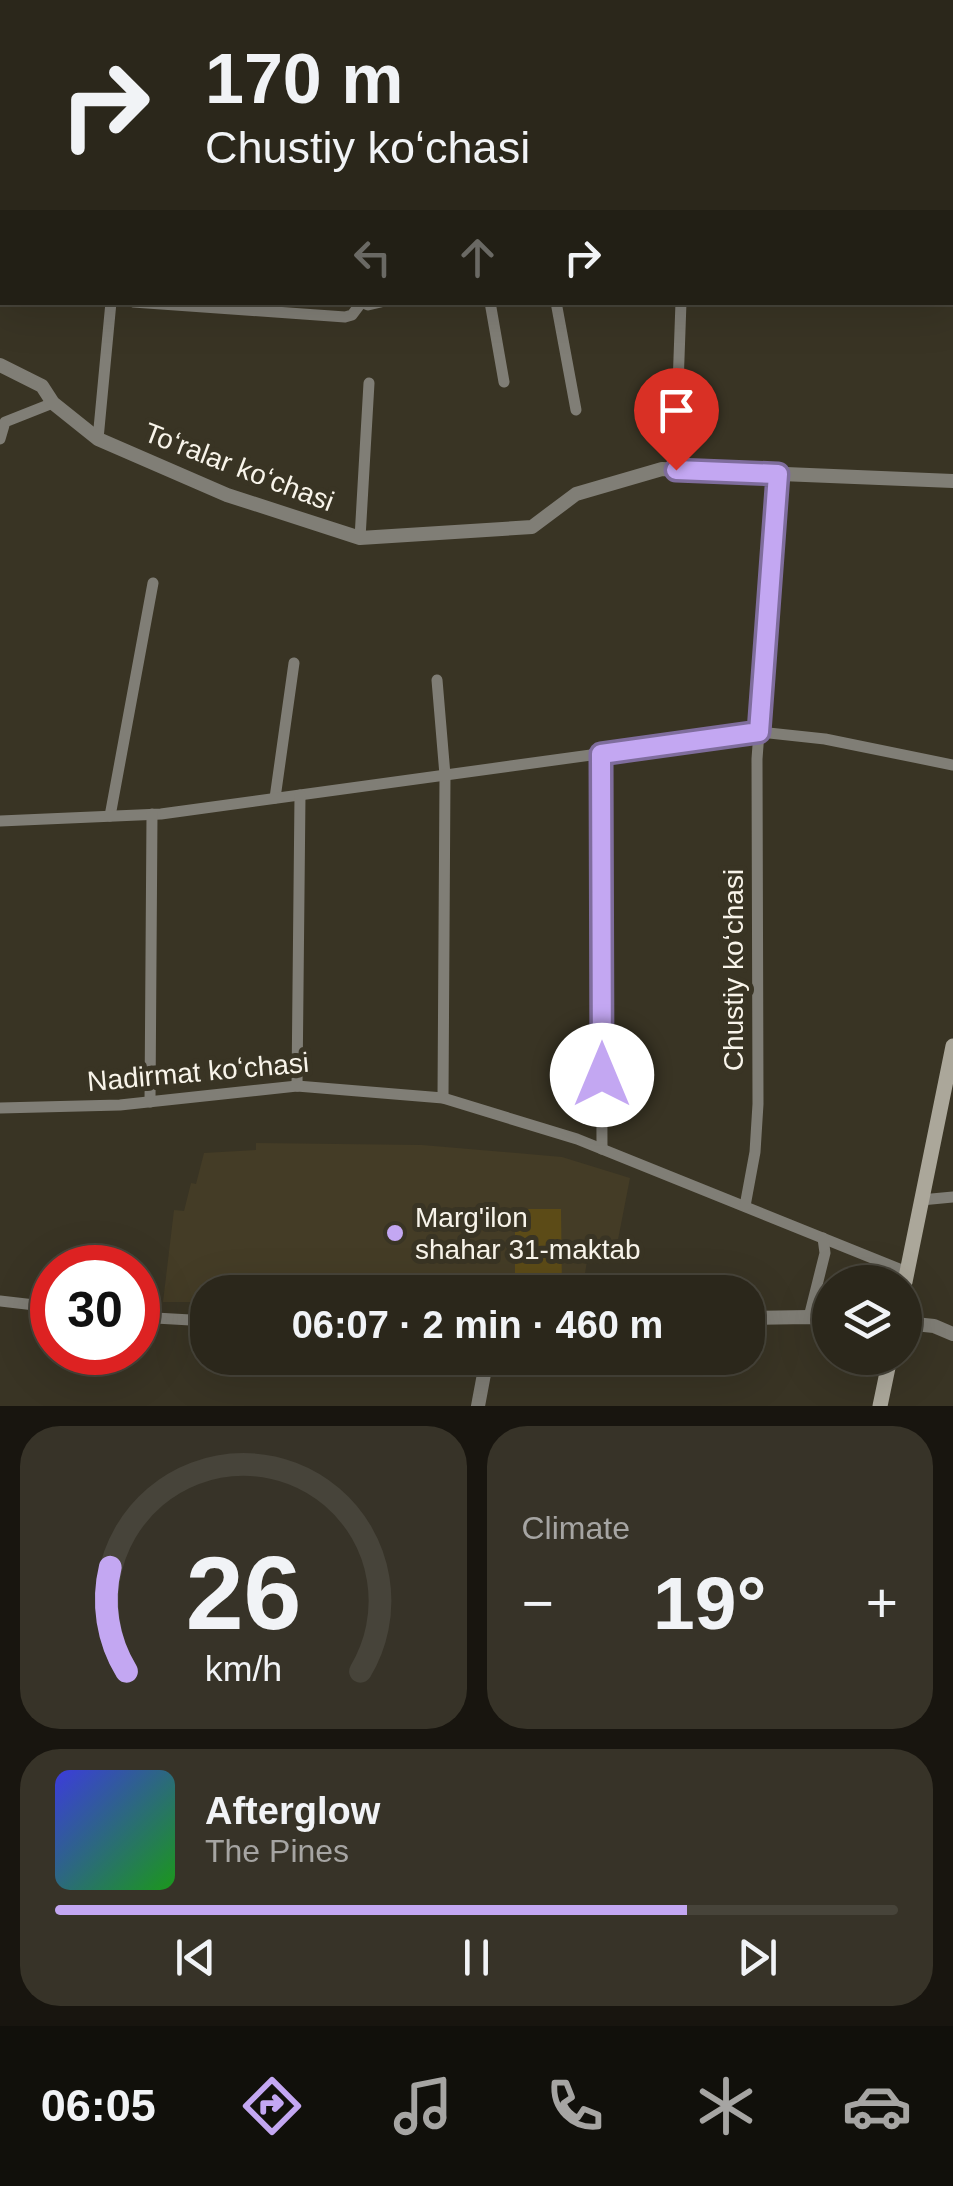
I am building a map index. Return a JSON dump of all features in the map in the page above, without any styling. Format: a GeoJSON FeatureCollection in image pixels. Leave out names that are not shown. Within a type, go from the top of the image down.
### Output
{"type":"FeatureCollection","features":[{"type":"Feature","properties":{"kind":"main road"},"geometry":{"type":"LineString","coordinates":[[908,1265],[953,1046]]}},
{"type":"Feature","properties":{"kind":"main road"},"geometry":{"type":"LineString","coordinates":[[880,1406],[886,1375]]}},
{"type":"Feature","properties":{"kind":"street"},"geometry":{"type":"LineString","coordinates":[[98,439],[111,305]]}},
{"type":"Feature","properties":{"kind":"street"},"geometry":{"type":"LineString","coordinates":[[174,305],[345,318],[360,305]]}},
{"type":"Feature","properties":{"kind":"street"},"geometry":{"type":"LineString","coordinates":[[491,305],[504,382]]}},
{"type":"Feature","properties":{"kind":"street"},"geometry":{"type":"LineString","coordinates":[[557,305],[576,410]]}},
{"type":"Feature","properties":{"kind":"street"},"geometry":{"type":"LineString","coordinates":[[676,470],[680,305]]}},
{"type":"Feature","properties":{"kind":"street","name":"Toʻralar koʻchasi"},"geometry":{"type":"LineString","coordinates":[[0,365],[42,386],[53,403],[98,439],[228,495],[360,538],[532,527],[576,494],[662,469],[953,482]]}},
{"type":"Feature","properties":{"kind":"street"},"geometry":{"type":"LineString","coordinates":[[360,538],[369,383]]}},
{"type":"Feature","properties":{"kind":"street"},"geometry":{"type":"LineString","coordinates":[[0,439],[5,422],[53,403]]}},
{"type":"Feature","properties":{"kind":"street","name":"Chustiy koʻchasi"},"geometry":{"type":"LineString","coordinates":[[744,1206],[758,1104],[759,732],[778,474]]}},
{"type":"Feature","properties":{"kind":"street"},"geometry":{"type":"LineString","coordinates":[[110,816],[153,583]]}},
{"type":"Feature","properties":{"kind":"street"},"geometry":{"type":"LineString","coordinates":[[275,798],[294,663]]}},
{"type":"Feature","properties":{"kind":"street"},"geometry":{"type":"LineString","coordinates":[[437,680],[446,775],[444,1098]]}},
{"type":"Feature","properties":{"kind":"street"},"geometry":{"type":"LineString","coordinates":[[0,821],[152,814],[759,732],[824,739],[953,765]]}},
{"type":"Feature","properties":{"kind":"street"},"geometry":{"type":"LineString","coordinates":[[601,754],[602,1149]]}},
{"type":"Feature","properties":{"kind":"street"},"geometry":{"type":"LineString","coordinates":[[297,1086],[300,795]]}},
{"type":"Feature","properties":{"kind":"street"},"geometry":{"type":"LineString","coordinates":[[150,1102],[152,814]]}},
{"type":"Feature","properties":{"kind":"street","name":"Nadirmat koʻchasi"},"geometry":{"type":"LineString","coordinates":[[0,1108],[150,1102],[297,1086],[444,1098],[602,1149],[880,1265]]}},
{"type":"Feature","properties":{"kind":"street"},"geometry":{"type":"LineString","coordinates":[[922,1200],[953,1197]]}},
{"type":"Feature","properties":{"kind":"street"},"geometry":{"type":"LineString","coordinates":[[809,1317],[825,1253],[823,1238]]}},
{"type":"Feature","properties":{"kind":"street"},"geometry":{"type":"LineString","coordinates":[[0,1301],[30,1304]]}},
{"type":"Feature","properties":{"kind":"street"},"geometry":{"type":"LineString","coordinates":[[765,1318],[812,1317]]}},
{"type":"Feature","properties":{"kind":"street"},"geometry":{"type":"LineString","coordinates":[[160,1318],[190,1320]]}},
{"type":"Feature","properties":{"kind":"street"},"geometry":{"type":"LineString","coordinates":[[922,1325],[953,1334]]}},
{"type":"Feature","properties":{"kind":"street"},"geometry":{"type":"LineString","coordinates":[[478,1406],[484,1375]]}},
{"type":"Feature","properties":{"kind":"shaded area","name":"Marg'ilon shahar 31-maktab"},"geometry":{"type":"Polygon","coordinates":[[[256,1143],[422,1145],[562,1157],[630,1178],[615,1255],[588,1255],[585,1275],[190,1275],[190,1302],[163,1302],[174,1210],[184,1211],[204,1153],[256,1150],[256,1143]]]}},
{"type":"Feature","properties":{"kind":"shaded area"},"geometry":{"type":"Polygon","coordinates":[[[515,1209],[561,1209],[562,1275],[515,1275],[515,1209]]]}},
{"type":"Feature","properties":{"kind":"place","name":"Marg'ilon shahar 31-maktab"},"geometry":{"type":"Point","coordinates":[395,1233]}},
{"type":"Feature","properties":{"kind":"route"},"geometry":{"type":"LineString","coordinates":[[602,1075],[601,754],[759,732],[778,474],[676,470]]}}]}
